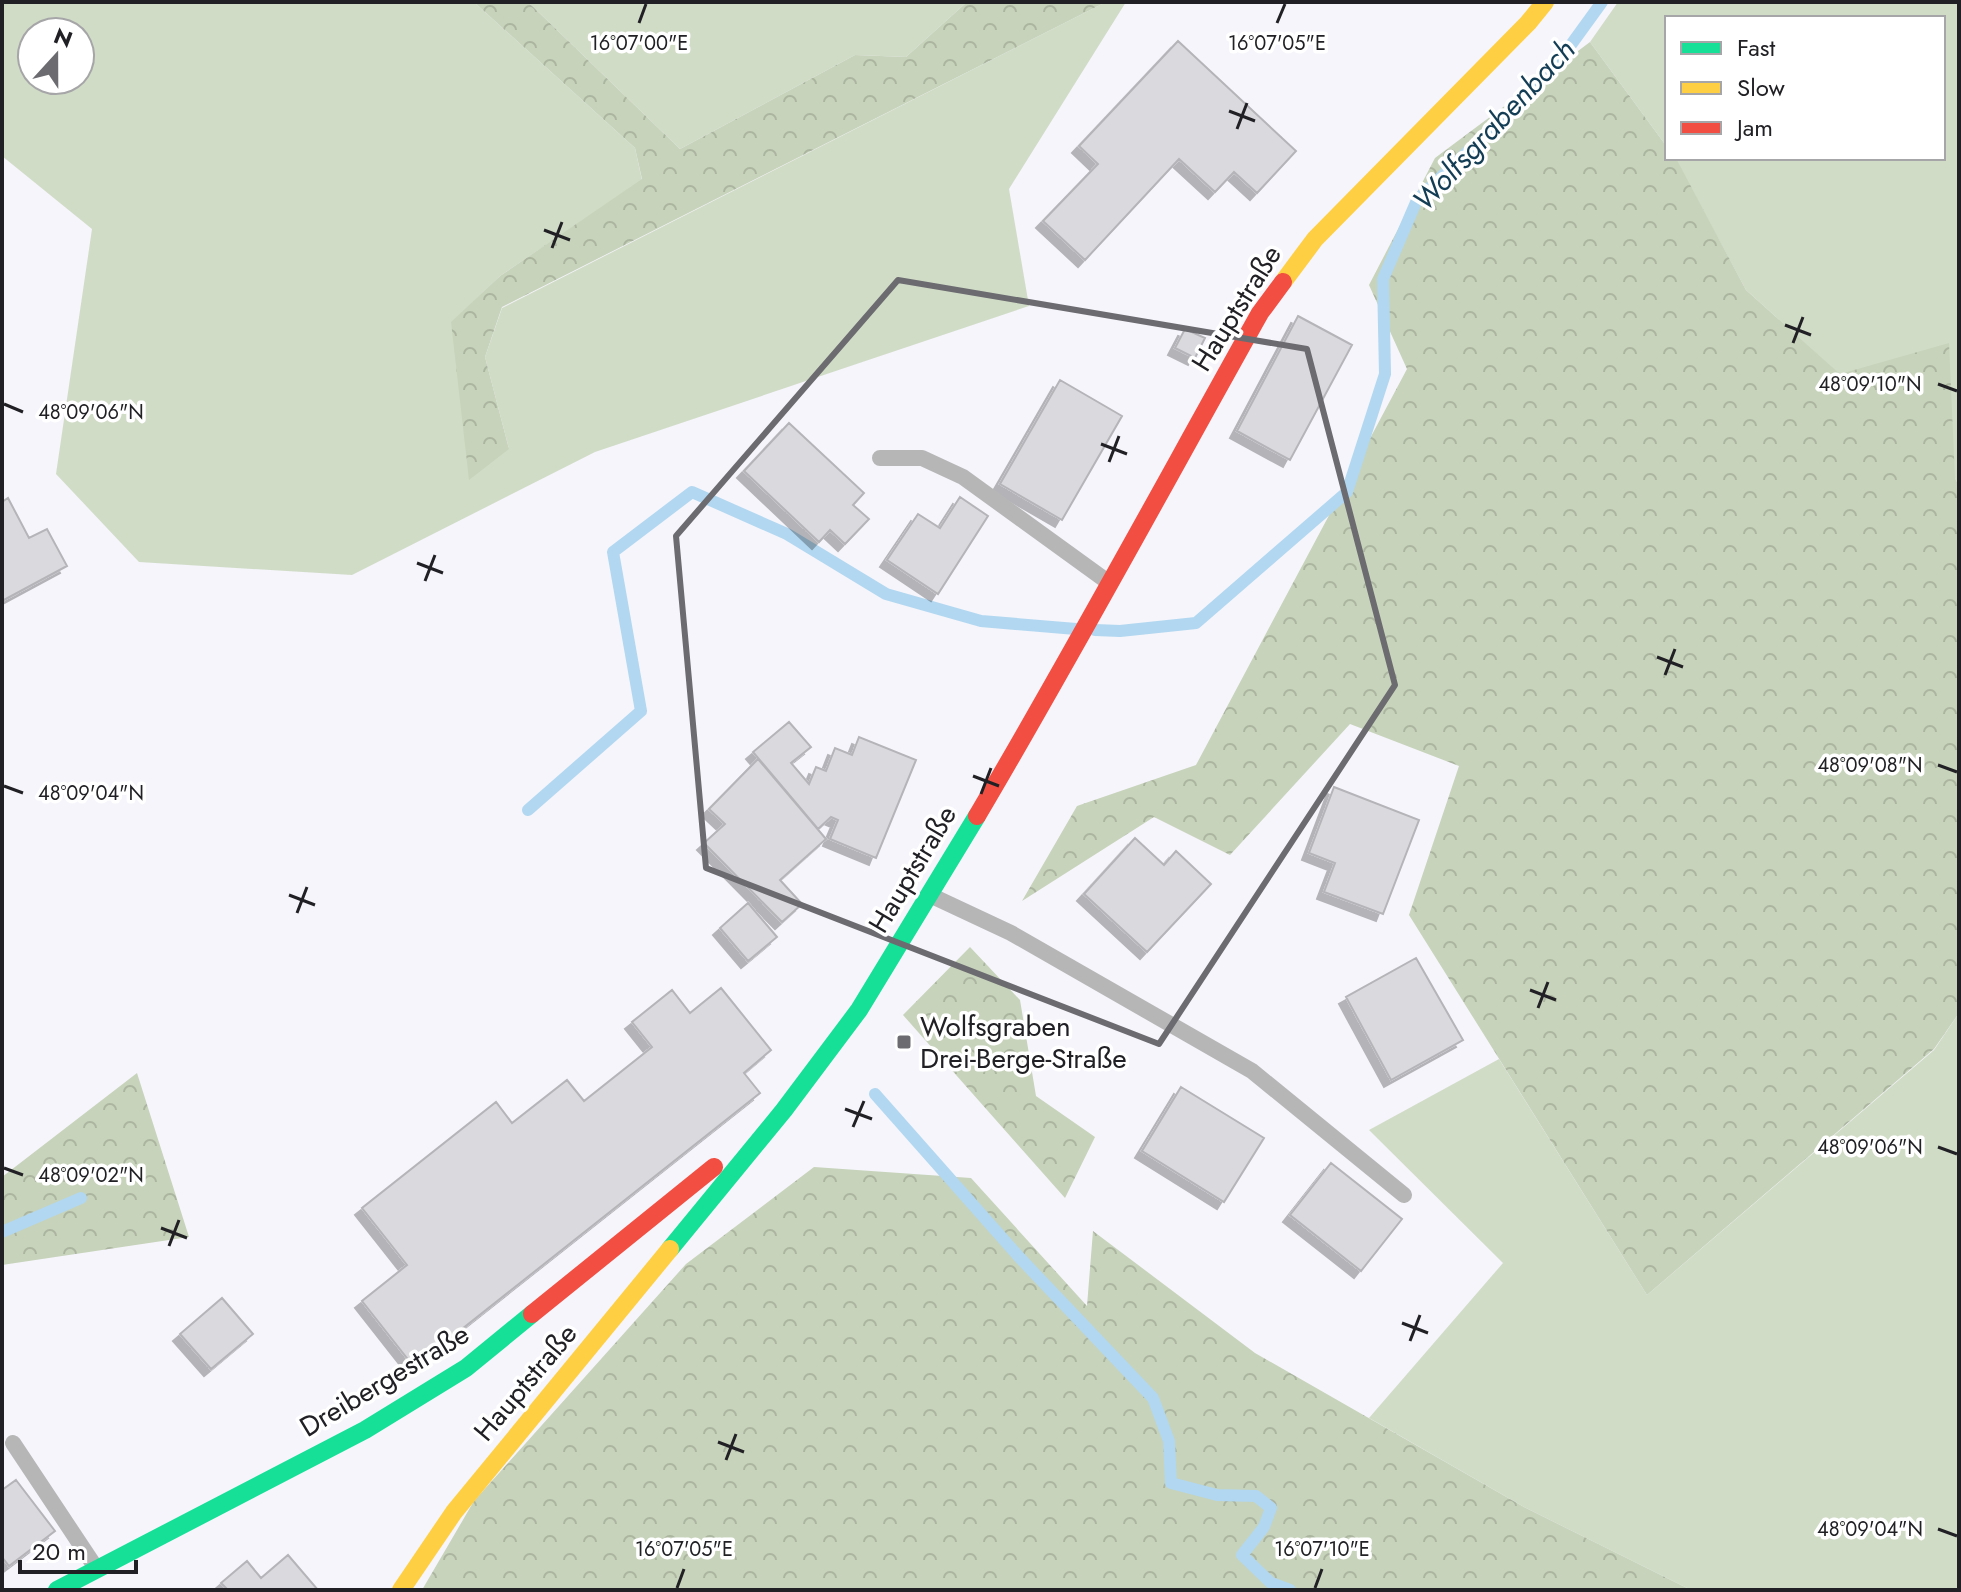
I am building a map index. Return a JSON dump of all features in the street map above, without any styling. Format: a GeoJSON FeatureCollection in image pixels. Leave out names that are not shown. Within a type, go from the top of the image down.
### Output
{"type":"FeatureCollection","features":[{"type":"Feature","properties":{"kind":"main road","name":"Hauptstraße"},"geometry":{"type":"LineString","coordinates":[[401,1590],[454,1512],[784,1110],[859,1010],[1070,658],[1260,313],[1315,239],[1528,23],[1545,2]]}},
{"type":"Feature","properties":{"kind":"main road","name":"Dreibergestraße"},"geometry":{"type":"LineString","coordinates":[[57,1590],[365,1430],[466,1368],[784,1110]]}},
{"type":"Feature","properties":{"kind":"lane"},"geometry":{"type":"LineString","coordinates":[[880,458],[922,458],[963,477],[1109,583]]}},
{"type":"Feature","properties":{"kind":"lane"},"geometry":{"type":"LineString","coordinates":[[930,896],[1011,933],[1252,1071],[1404,1195]]}},
{"type":"Feature","properties":{"kind":"lane"},"geometry":{"type":"LineString","coordinates":[[13,1443],[97,1568]]}},
{"type":"Feature","properties":{"kind":"highlighted area"},"geometry":{"type":"Polygon","coordinates":[[[898,280],[1307,349],[1395,685],[1159,1044],[706,868],[676,536],[898,280]]]}},
{"type":"Feature","properties":{"kind":"green space"},"geometry":{"type":"Polygon","coordinates":[[[2,2],[474,2],[635,148],[642,180],[500,276],[452,322],[509,449],[485,357],[502,308],[1106,2],[1126,2],[1009,189],[1029,306],[595,452],[352,575],[139,562],[56,474],[92,229],[2,156],[2,2]]]}},
{"type":"Feature","properties":{"kind":"green space"},"geometry":{"type":"Polygon","coordinates":[[[474,2],[528,2],[680,149],[855,55],[906,57],[967,2],[1106,2],[502,307],[485,357],[509,449],[469,480],[451,322],[500,276],[642,179],[635,148],[474,2]]]}},
{"type":"Feature","properties":{"kind":"green space"},"geometry":{"type":"Polygon","coordinates":[[[528,2],[967,2],[906,57],[855,55],[680,149],[528,2]]]}},
{"type":"Feature","properties":{"kind":"green space"},"geometry":{"type":"Polygon","coordinates":[[[1618,2],[1959,2],[1959,486],[1955,478],[1746,290],[1676,160],[1945,160],[1945,16],[1665,16],[1665,144],[1590,42],[1618,2]]]}},
{"type":"Feature","properties":{"kind":"green space"},"geometry":{"type":"Polygon","coordinates":[[[1590,42],[1665,144],[1665,160],[1678,162],[1746,290],[1840,374],[1949,343],[1955,478],[1959,486],[1959,1013],[1934,1049],[1647,1295],[1409,915],[1459,766],[1350,724],[1230,855],[1154,817],[1022,901],[1077,806],[1196,765],[1407,369],[1369,285],[1435,158],[1590,42]]]}},
{"type":"Feature","properties":{"kind":"green space"},"geometry":{"type":"Polygon","coordinates":[[[970,947],[1020,1000],[1036,1096],[1095,1137],[1065,1198],[903,1015],[970,947]]]}},
{"type":"Feature","properties":{"kind":"green space"},"geometry":{"type":"Polygon","coordinates":[[[1959,1013],[1959,1590],[1691,1590],[1524,1507],[1369,1418],[1503,1263],[1369,1130],[1499,1059],[1647,1295],[1934,1050],[1959,1013]]]}},
{"type":"Feature","properties":{"kind":"green space"},"geometry":{"type":"Polygon","coordinates":[[[137,1073],[189,1237],[2,1265],[2,1177],[137,1073]]]}},
{"type":"Feature","properties":{"kind":"green space"},"geometry":{"type":"Polygon","coordinates":[[[814,1167],[971,1178],[1087,1306],[1093,1231],[1255,1353],[1524,1507],[1691,1590],[422,1590],[474,1501],[686,1264],[814,1167]]]}},
{"type":"Feature","properties":{"kind":"building"},"geometry":{"type":"Polygon","coordinates":[[[1178,41],[1296,151],[1257,193],[1234,172],[1215,192],[1179,159],[1085,260],[1043,221],[1098,164],[1079,146],[1178,41]]]}},
{"type":"Feature","properties":{"kind":"building"},"geometry":{"type":"Polygon","coordinates":[[[1298,316],[1352,345],[1290,460],[1237,431],[1298,316]]]}},
{"type":"Feature","properties":{"kind":"building"},"geometry":{"type":"Polygon","coordinates":[[[1185,329],[1205,338],[1195,358],[1175,348],[1185,329]]]}},
{"type":"Feature","properties":{"kind":"building"},"geometry":{"type":"Polygon","coordinates":[[[1060,380],[1122,416],[1062,520],[1000,484],[1060,380]]]}},
{"type":"Feature","properties":{"kind":"building"},"geometry":{"type":"Polygon","coordinates":[[[789,423],[864,493],[853,505],[869,519],[845,544],[830,530],[819,542],[744,471],[789,423]]]}},
{"type":"Feature","properties":{"kind":"building"},"geometry":{"type":"Polygon","coordinates":[[[960,497],[988,516],[938,594],[887,560],[918,514],[940,528],[960,497]]]}},
{"type":"Feature","properties":{"kind":"building"},"geometry":{"type":"Polygon","coordinates":[[[8,498],[29,538],[47,529],[67,566],[2,601],[2,502],[8,498]]]}},
{"type":"Feature","properties":{"kind":"building"},"geometry":{"type":"Polygon","coordinates":[[[789,722],[811,747],[791,763],[809,784],[816,767],[826,771],[835,748],[852,755],[859,737],[916,760],[876,858],[830,839],[838,820],[831,817],[818,829],[753,752],[789,722]]]}},
{"type":"Feature","properties":{"kind":"building"},"geometry":{"type":"Polygon","coordinates":[[[758,759],[826,839],[780,880],[802,904],[782,922],[704,843],[725,824],[709,809],[758,759]]]}},
{"type":"Feature","properties":{"kind":"building"},"geometry":{"type":"Polygon","coordinates":[[[1334,787],[1419,820],[1383,914],[1324,892],[1335,863],[1309,853],[1334,787]]]}},
{"type":"Feature","properties":{"kind":"building"},"geometry":{"type":"Polygon","coordinates":[[[1135,838],[1164,865],[1176,851],[1211,884],[1147,952],[1084,894],[1135,838]]]}},
{"type":"Feature","properties":{"kind":"building"},"geometry":{"type":"Polygon","coordinates":[[[748,903],[777,937],[748,961],[720,928],[748,903]]]}},
{"type":"Feature","properties":{"kind":"building"},"geometry":{"type":"Polygon","coordinates":[[[1416,958],[1463,1040],[1391,1080],[1346,997],[1416,958]]]}},
{"type":"Feature","properties":{"kind":"building"},"geometry":{"type":"Polygon","coordinates":[[[721,988],[771,1050],[744,1073],[760,1093],[414,1367],[362,1301],[407,1265],[362,1208],[496,1102],[512,1123],[567,1080],[584,1101],[652,1047],[632,1022],[672,990],[690,1013],[721,988]]]}},
{"type":"Feature","properties":{"kind":"building"},"geometry":{"type":"Polygon","coordinates":[[[1181,1087],[1264,1138],[1224,1202],[1142,1151],[1181,1087]]]}},
{"type":"Feature","properties":{"kind":"building"},"geometry":{"type":"Polygon","coordinates":[[[1331,1163],[1402,1219],[1361,1271],[1290,1215],[1331,1163]]]}},
{"type":"Feature","properties":{"kind":"building"},"geometry":{"type":"Polygon","coordinates":[[[222,1298],[253,1334],[211,1369],[180,1334],[222,1298]]]}},
{"type":"Feature","properties":{"kind":"building"},"geometry":{"type":"Polygon","coordinates":[[[16,1480],[55,1531],[9,1566],[2,1557],[2,1490],[16,1480]]]}},
{"type":"Feature","properties":{"kind":"building"},"geometry":{"type":"Polygon","coordinates":[[[288,1555],[318,1590],[228,1590],[221,1583],[247,1561],[261,1578],[288,1555]]]}},
{"type":"Feature","properties":{"kind":"waterway","name":"Wolfsgrabenbach"},"geometry":{"type":"LineString","coordinates":[[1095,630],[1120,631],[1196,623],[1347,492],[1385,374],[1383,279],[1417,200],[1552,71],[1602,2]]}},
{"type":"Feature","properties":{"kind":"waterway","name":"Wolfsgrabenbach"},"geometry":{"type":"LineString","coordinates":[[528,810],[641,711],[613,552],[692,492],[787,534],[886,594],[981,621],[1076,629]]}},
{"type":"Feature","properties":{"kind":"waterway"},"geometry":{"type":"LineString","coordinates":[[875,1094],[1020,1258],[1153,1398],[1169,1441],[1171,1483],[1217,1495],[1256,1496],[1271,1508],[1264,1527],[1242,1555],[1271,1583],[1290,1590]]}},
{"type":"Feature","properties":{"kind":"waterway","name":"Wolfsgrabenbach"},"geometry":{"type":"LineString","coordinates":[[2,1232],[81,1198]]}},
{"type":"Feature","properties":{"kind":"traffic: fast"},"geometry":{"type":"LineString","coordinates":[[670,1249],[784,1110],[859,1010],[977,816]]}},
{"type":"Feature","properties":{"kind":"traffic: fast"},"geometry":{"type":"LineString","coordinates":[[57,1590],[365,1430],[466,1368],[532,1314]]}},
{"type":"Feature","properties":{"kind":"traffic: slow"},"geometry":{"type":"LineString","coordinates":[[1283,282],[1315,239],[1528,23],[1545,2]]}},
{"type":"Feature","properties":{"kind":"traffic: slow"},"geometry":{"type":"LineString","coordinates":[[401,1590],[454,1512],[670,1249]]}},
{"type":"Feature","properties":{"kind":"traffic: jam"},"geometry":{"type":"LineString","coordinates":[[977,816],[1260,313],[1283,282]]}},
{"type":"Feature","properties":{"kind":"traffic: jam"},"geometry":{"type":"LineString","coordinates":[[532,1314],[714,1167]]}},
{"type":"Feature","properties":{"kind":"place","name":"Wolfsgraben Drei-Berge-Straße"},"geometry":{"type":"Point","coordinates":[904,1042]}}]}
